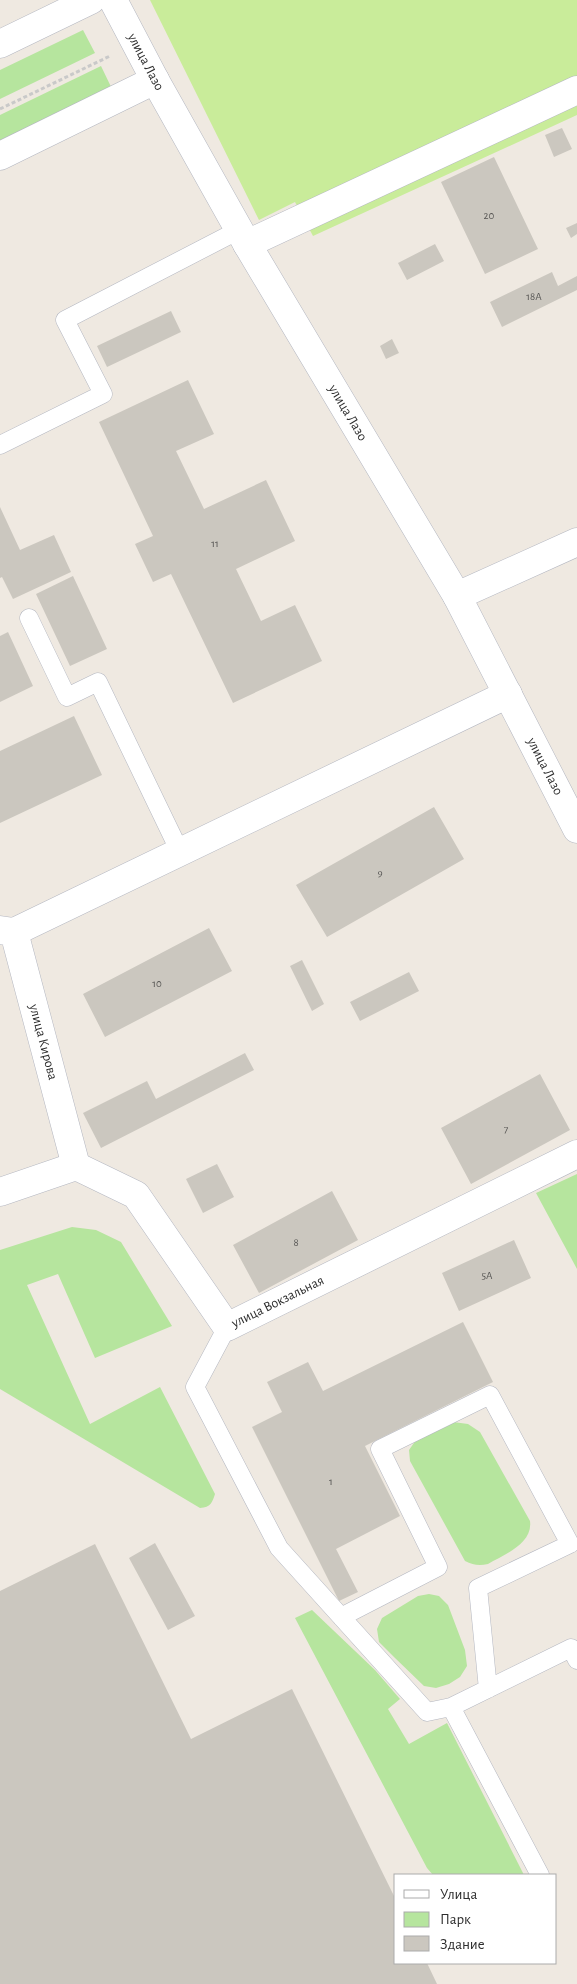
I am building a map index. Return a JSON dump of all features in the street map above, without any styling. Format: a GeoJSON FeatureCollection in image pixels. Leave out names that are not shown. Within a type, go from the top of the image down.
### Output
{"type":"FeatureCollection","features":[{"type":"Feature","properties":{"kind":"street"},"geometry":{"type":"LineString","coordinates":[[0,44],[91,0]]}},
{"type":"Feature","properties":{"kind":"street","name":"улица Лазо"},"geometry":{"type":"LineString","coordinates":[[113,0],[154,80],[243,237],[457,596],[577,829]]}},
{"type":"Feature","properties":{"kind":"street"},"geometry":{"type":"LineString","coordinates":[[0,156],[154,80]]}},
{"type":"Feature","properties":{"kind":"street"},"geometry":{"type":"LineString","coordinates":[[243,237],[577,90]]}},
{"type":"Feature","properties":{"kind":"street"},"geometry":{"type":"LineString","coordinates":[[457,596],[577,542]]}},
{"type":"Feature","properties":{"kind":"street"},"geometry":{"type":"LineString","coordinates":[[7,931],[180,852],[508,694]]}},
{"type":"Feature","properties":{"kind":"street","name":"улица Кирова"},"geometry":{"type":"LineString","coordinates":[[7,931],[76,1166]]}},
{"type":"Feature","properties":{"kind":"street","name":"улица Вокзальная"},"geometry":{"type":"LineString","coordinates":[[76,1166],[136,1195],[227,1327],[577,1154]]}},
{"type":"Feature","properties":{"kind":"street"},"geometry":{"type":"LineString","coordinates":[[0,1192],[76,1166]]}},
{"type":"Feature","properties":{"kind":"lane"},"geometry":{"type":"LineString","coordinates":[[0,445],[103,394],[65,320],[243,237]]}},
{"type":"Feature","properties":{"kind":"lane"},"geometry":{"type":"LineString","coordinates":[[29,618],[67,697],[98,682],[180,852]]}},
{"type":"Feature","properties":{"kind":"lane"},"geometry":{"type":"LineString","coordinates":[[227,1327],[196,1387],[279,1548],[427,1712],[451,1707],[571,1648],[577,1660]]}},
{"type":"Feature","properties":{"kind":"lane"},"geometry":{"type":"LineString","coordinates":[[341,1617],[438,1566],[380,1449],[490,1395],[570,1544],[478,1588],[488,1689]]}},
{"type":"Feature","properties":{"kind":"lane"},"geometry":{"type":"LineString","coordinates":[[451,1707],[539,1874]]}},
{"type":"Feature","properties":{"kind":"path"},"geometry":{"type":"LineString","coordinates":[[0,109],[136,43]]}},
{"type":"Feature","properties":{"kind":"green space"},"geometry":{"type":"Polygon","coordinates":[[[150,0],[577,0],[577,115],[313,236],[295,202],[259,220],[150,0]]]}},
{"type":"Feature","properties":{"kind":"green space"},"geometry":{"type":"Polygon","coordinates":[[[83,30],[95,53],[0,99],[0,70],[83,30]]]}},
{"type":"Feature","properties":{"kind":"green space"},"geometry":{"type":"Polygon","coordinates":[[[101,66],[114,93],[0,149],[0,115],[101,66]]]}},
{"type":"Feature","properties":{"kind":"green space"},"geometry":{"type":"Polygon","coordinates":[[[577,1174],[577,1269],[536,1193],[577,1174]]]}},
{"type":"Feature","properties":{"kind":"green space"},"geometry":{"type":"Polygon","coordinates":[[[72,1227],[96,1230],[121,1242],[172,1326],[95,1358],[58,1274],[27,1285],[90,1424],[160,1387],[215,1494],[212,1502],[207,1507],[200,1508],[0,1389],[0,1250],[72,1227]]]}},
{"type":"Feature","properties":{"kind":"green space"},"geometry":{"type":"Polygon","coordinates":[[[453,1422],[468,1424],[480,1432],[530,1521],[530,1529],[523,1542],[510,1552],[488,1564],[476,1565],[465,1561],[410,1461],[409,1450],[416,1440],[453,1422]]]}},
{"type":"Feature","properties":{"kind":"green space"},"geometry":{"type":"Polygon","coordinates":[[[429,1594],[439,1596],[448,1605],[465,1650],[467,1666],[460,1677],[449,1684],[436,1688],[424,1686],[379,1642],[377,1629],[382,1618],[418,1596],[429,1594]]]}},
{"type":"Feature","properties":{"kind":"green space"},"geometry":{"type":"Polygon","coordinates":[[[312,1610],[375,1670],[400,1699],[388,1709],[409,1744],[447,1723],[523,1874],[432,1874],[427,1868],[295,1618],[312,1610]]]}},
{"type":"Feature","properties":{"kind":"building"},"geometry":{"type":"Polygon","coordinates":[[[562,128],[572,149],[554,157],[545,135],[562,128]]]}},
{"type":"Feature","properties":{"kind":"building"},"geometry":{"type":"Polygon","coordinates":[[[494,157],[538,249],[485,274],[441,182],[494,157]]]}},
{"type":"Feature","properties":{"kind":"building"},"geometry":{"type":"Polygon","coordinates":[[[577,223],[577,234],[571,238],[566,228],[577,223]]]}},
{"type":"Feature","properties":{"kind":"building"},"geometry":{"type":"Polygon","coordinates":[[[435,244],[444,261],[407,280],[398,263],[435,244]]]}},
{"type":"Feature","properties":{"kind":"building"},"geometry":{"type":"Polygon","coordinates":[[[552,272],[558,286],[577,276],[577,290],[502,327],[490,302],[552,272]]]}},
{"type":"Feature","properties":{"kind":"building"},"geometry":{"type":"Polygon","coordinates":[[[171,311],[181,332],[107,367],[97,346],[171,311]]]}},
{"type":"Feature","properties":{"kind":"building"},"geometry":{"type":"Polygon","coordinates":[[[392,339],[399,353],[386,359],[380,346],[392,339]]]}},
{"type":"Feature","properties":{"kind":"building"},"geometry":{"type":"Polygon","coordinates":[[[188,380],[214,434],[176,451],[204,509],[266,480],[295,541],[236,569],[261,621],[295,605],[322,661],[233,703],[171,574],[153,582],[135,544],[153,536],[99,422],[188,380]]]}},
{"type":"Feature","properties":{"kind":"building"},"geometry":{"type":"Polygon","coordinates":[[[0,507],[20,550],[54,535],[71,572],[13,599],[2,577],[0,578],[0,507]]]}},
{"type":"Feature","properties":{"kind":"building"},"geometry":{"type":"Polygon","coordinates":[[[73,576],[107,649],[70,666],[36,594],[73,576]]]}},
{"type":"Feature","properties":{"kind":"building"},"geometry":{"type":"Polygon","coordinates":[[[8,632],[33,686],[0,702],[0,636],[8,632]]]}},
{"type":"Feature","properties":{"kind":"building"},"geometry":{"type":"Polygon","coordinates":[[[74,716],[102,775],[0,823],[0,751],[74,716]]]}},
{"type":"Feature","properties":{"kind":"building"},"geometry":{"type":"Polygon","coordinates":[[[434,807],[464,859],[327,937],[296,885],[434,807]]]}},
{"type":"Feature","properties":{"kind":"building"},"geometry":{"type":"Polygon","coordinates":[[[209,928],[232,971],[105,1037],[83,994],[209,928]]]}},
{"type":"Feature","properties":{"kind":"building"},"geometry":{"type":"Polygon","coordinates":[[[302,960],[324,1004],[312,1011],[290,966],[302,960]]]}},
{"type":"Feature","properties":{"kind":"building"},"geometry":{"type":"Polygon","coordinates":[[[409,972],[419,991],[360,1021],[350,1002],[409,972]]]}},
{"type":"Feature","properties":{"kind":"building"},"geometry":{"type":"Polygon","coordinates":[[[245,1053],[254,1070],[101,1148],[83,1113],[147,1081],[156,1099],[245,1053]]]}},
{"type":"Feature","properties":{"kind":"building"},"geometry":{"type":"Polygon","coordinates":[[[540,1074],[570,1130],[471,1184],[441,1128],[540,1074]]]}},
{"type":"Feature","properties":{"kind":"building"},"geometry":{"type":"Polygon","coordinates":[[[217,1164],[234,1197],[203,1213],[186,1179],[217,1164]]]}},
{"type":"Feature","properties":{"kind":"building"},"geometry":{"type":"Polygon","coordinates":[[[332,1191],[358,1240],[259,1293],[233,1245],[332,1191]]]}},
{"type":"Feature","properties":{"kind":"building"},"geometry":{"type":"Polygon","coordinates":[[[514,1240],[531,1278],[459,1311],[442,1273],[514,1240]]]}},
{"type":"Feature","properties":{"kind":"building"},"geometry":{"type":"Polygon","coordinates":[[[463,1322],[493,1382],[365,1446],[400,1516],[336,1549],[358,1592],[339,1601],[252,1427],[282,1412],[267,1382],[308,1362],[323,1391],[463,1322]]]}},
{"type":"Feature","properties":{"kind":"building"},"geometry":{"type":"Polygon","coordinates":[[[155,1543],[195,1616],[168,1630],[129,1558],[155,1543]]]}},
{"type":"Feature","properties":{"kind":"building"},"geometry":{"type":"Polygon","coordinates":[[[95,1544],[191,1739],[292,1689],[394,1896],[394,1964],[427,1964],[437,1984],[0,1984],[0,1591],[95,1544]]]}}]}
